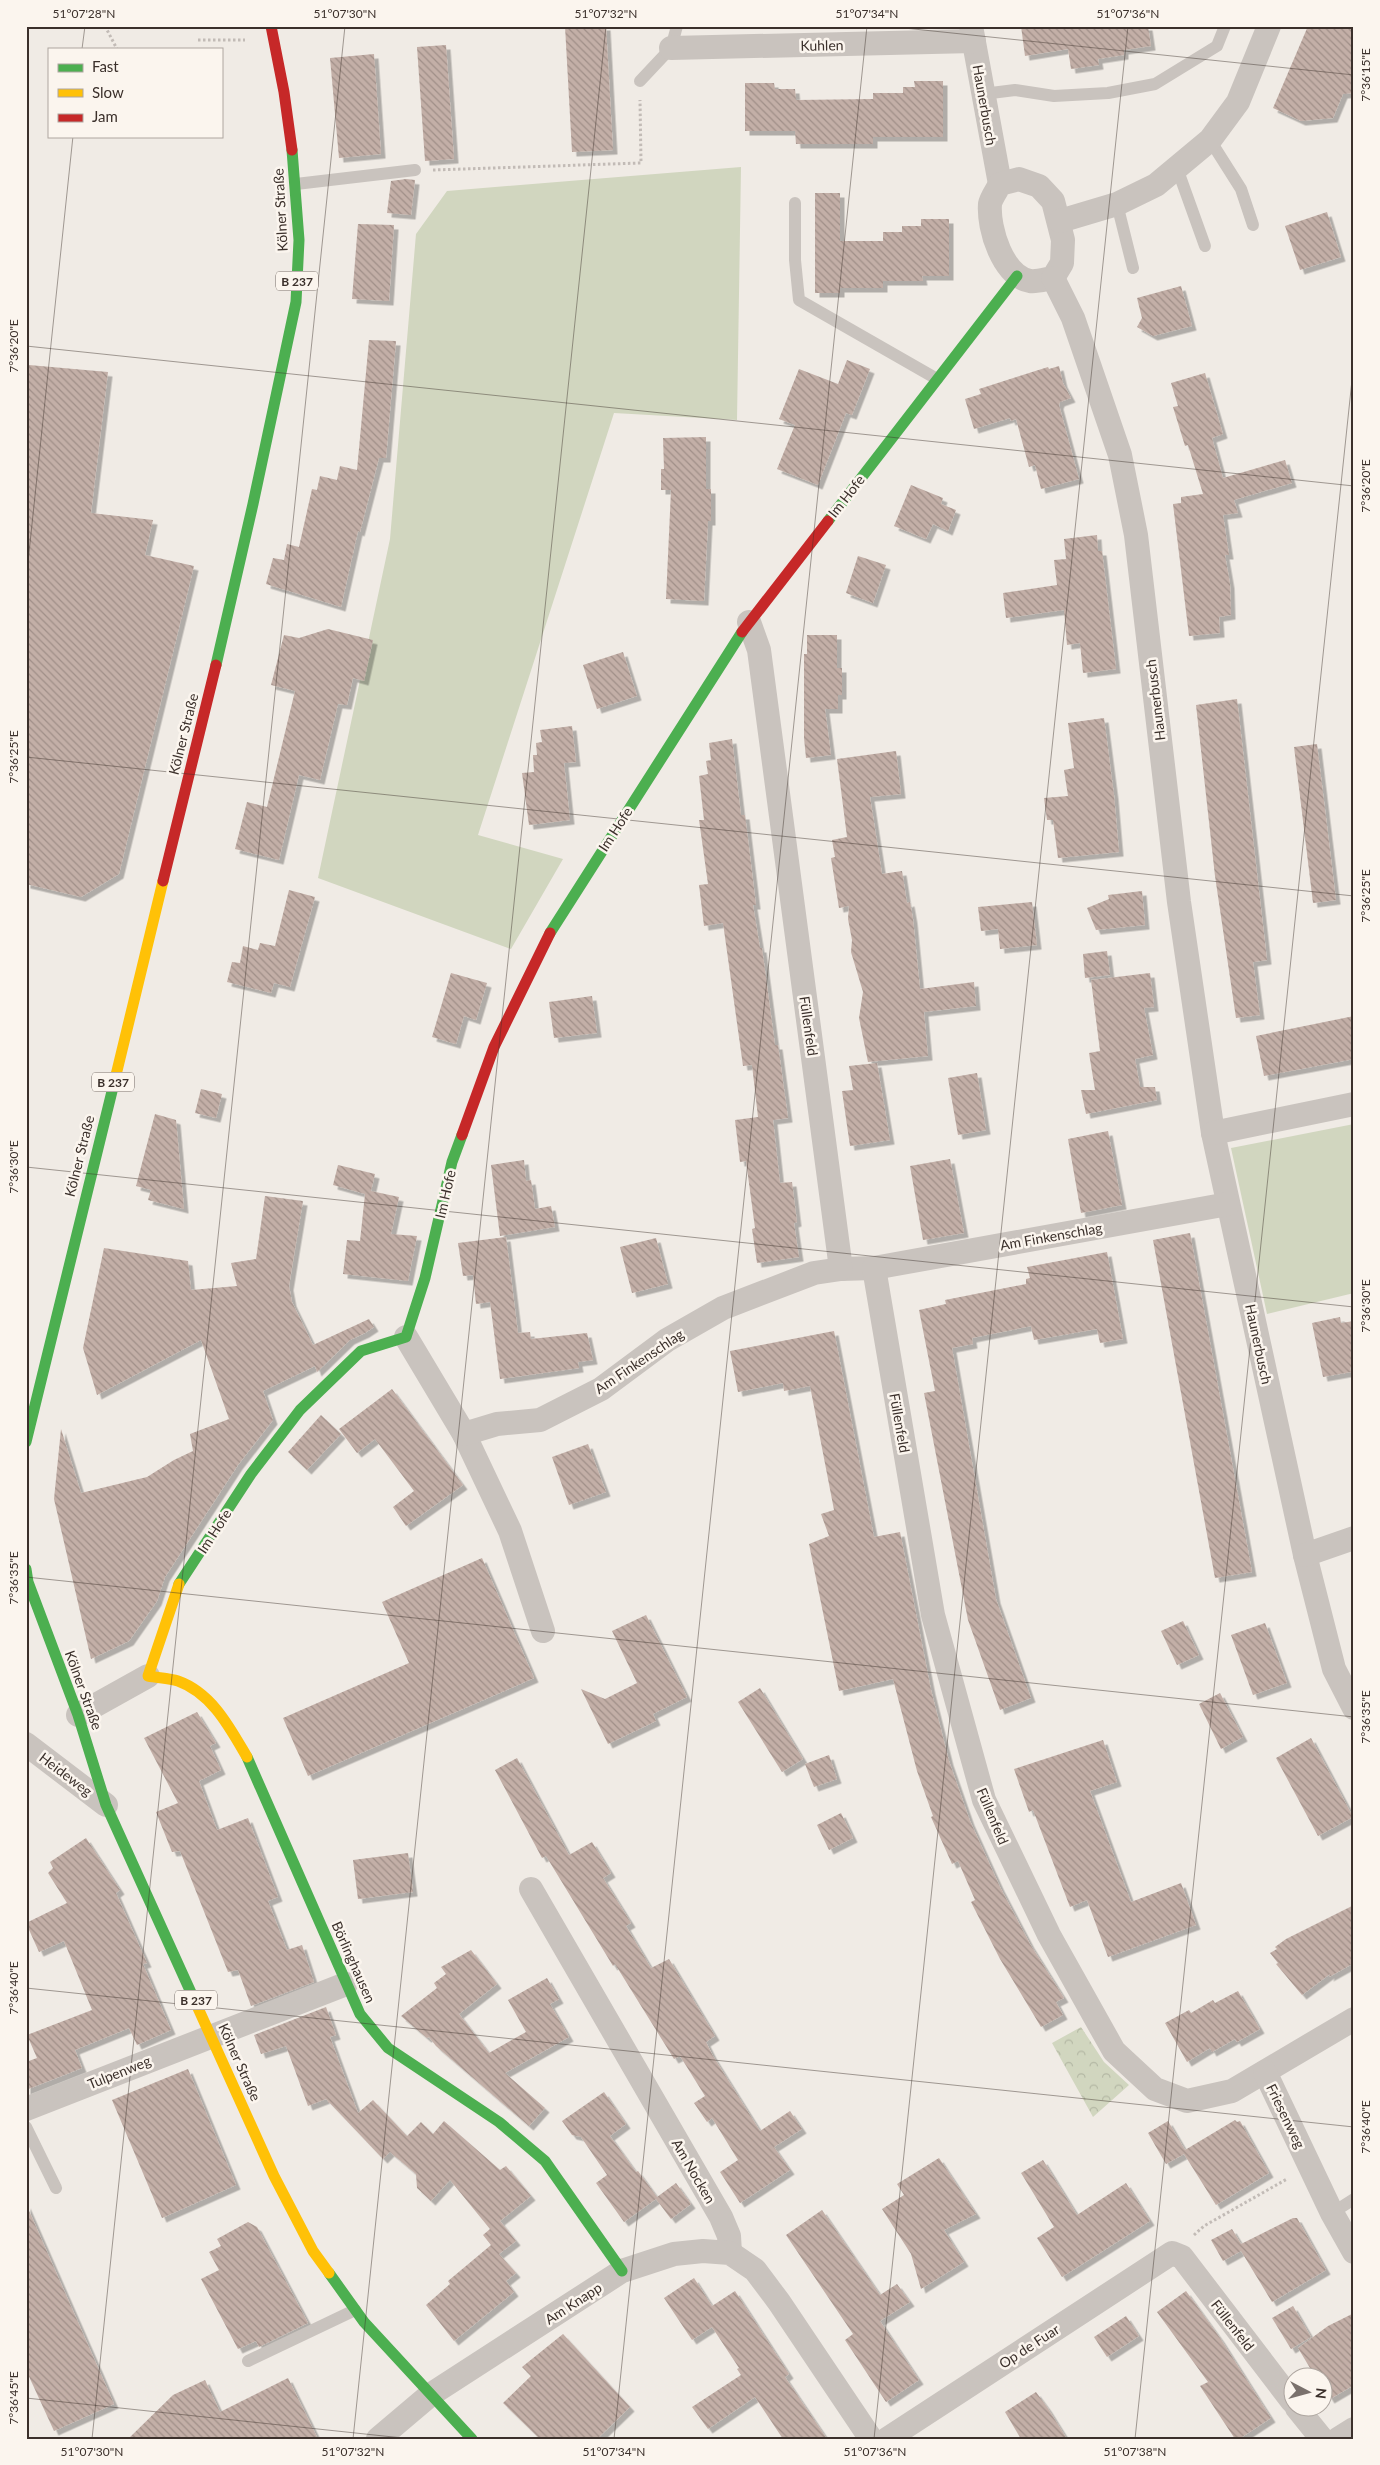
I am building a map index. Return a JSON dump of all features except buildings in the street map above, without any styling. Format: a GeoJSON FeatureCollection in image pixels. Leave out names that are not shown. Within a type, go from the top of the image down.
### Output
{"type":"FeatureCollection","features":[{"type":"Feature","properties":{"kind":"street","name":"Kölner Straße"},"geometry":{"type":"LineString","coordinates":[[26,1442],[253,504],[296,302],[299,240],[296,184],[284,92],[271,26]]}},
{"type":"Feature","properties":{"kind":"street"},"geometry":{"type":"LineString","coordinates":[[1060,221],[1117,204],[1156,185],[1210,140],[1238,102],[1269,26]]}},
{"type":"Feature","properties":{"kind":"street","name":"Haunerbusch"},"geometry":{"type":"LineString","coordinates":[[973,34],[1000,184]]}},
{"type":"Feature","properties":{"kind":"street","name":"Kuhlen"},"geometry":{"type":"LineString","coordinates":[[674,37],[973,34]]}},
{"type":"Feature","properties":{"kind":"street"},"geometry":{"type":"LineString","coordinates":[[1019,179],[1039,186],[1054,201],[1060,221],[1064,240],[1062,263],[1053,278],[1031,282],[1017,276],[1004,261],[993,229],[990,203],[1000,184],[1019,179]]}},
{"type":"Feature","properties":{"kind":"street","name":"Im Hofe"},"geometry":{"type":"LineString","coordinates":[[148,1676],[178,1586],[251,1474],[300,1410],[361,1351],[406,1337],[425,1278],[452,1162],[494,1047],[554,923],[749,622],[1017,276]]}},
{"type":"Feature","properties":{"kind":"street","name":"Haunerbusch"},"geometry":{"type":"LineString","coordinates":[[1053,278],[1073,318],[1120,456],[1136,535],[1179,902],[1213,1133],[1305,1556],[1334,1669],[1354,1708]]}},
{"type":"Feature","properties":{"kind":"street","name":"Füllenfeld"},"geometry":{"type":"LineString","coordinates":[[749,622],[759,650],[841,1269]]}},
{"type":"Feature","properties":{"kind":"street"},"geometry":{"type":"LineString","coordinates":[[1213,1133],[1354,1104]]}},
{"type":"Feature","properties":{"kind":"street","name":"Am Finkenschlag"},"geometry":{"type":"LineString","coordinates":[[874,1268],[1228,1204]]}},
{"type":"Feature","properties":{"kind":"street"},"geometry":{"type":"LineString","coordinates":[[841,1269],[874,1268]]}},
{"type":"Feature","properties":{"kind":"street","name":"Füllenfeld"},"geometry":{"type":"LineString","coordinates":[[874,1268],[933,1615],[984,1800],[1049,1936],[1114,2051],[1155,2089],[1187,2101],[1232,2092],[1265,2072]]}},
{"type":"Feature","properties":{"kind":"street","name":"Am Finkenschlag"},"geometry":{"type":"LineString","coordinates":[[464,1434],[497,1424],[540,1420],[601,1389],[666,1340],[724,1308],[814,1272],[841,1269]]}},
{"type":"Feature","properties":{"kind":"street"},"geometry":{"type":"LineString","coordinates":[[406,1337],[464,1434],[510,1530],[543,1631]]}},
{"type":"Feature","properties":{"kind":"street"},"geometry":{"type":"LineString","coordinates":[[1305,1556],[1354,1538]]}},
{"type":"Feature","properties":{"kind":"street","name":"Kölner Straße"},"geometry":{"type":"LineString","coordinates":[[26,1569],[28,1582],[78,1715],[106,1805],[274,2176],[313,2251],[355,2310],[430,2395],[472,2439]]}},
{"type":"Feature","properties":{"kind":"street"},"geometry":{"type":"LineString","coordinates":[[78,1715],[148,1676]]}},
{"type":"Feature","properties":{"kind":"street","name":"Börlinghausen"},"geometry":{"type":"LineString","coordinates":[[148,1676],[182,1682],[198,1692],[228,1724],[250,1763],[360,2014],[388,2048],[499,2122],[545,2160],[622,2271]]}},
{"type":"Feature","properties":{"kind":"street","name":"Heideweg"},"geometry":{"type":"LineString","coordinates":[[26,1744],[106,1805]]}},
{"type":"Feature","properties":{"kind":"street","name":"Am Nocken"},"geometry":{"type":"LineString","coordinates":[[530,1889],[721,2218],[729,2236],[730,2253]]}},
{"type":"Feature","properties":{"kind":"street","name":"Tulpenweg"},"geometry":{"type":"LineString","coordinates":[[26,2109],[346,1984]]}},
{"type":"Feature","properties":{"kind":"street","name":"Friesenweg"},"geometry":{"type":"LineString","coordinates":[[1354,2019],[1265,2072],[1332,2212],[1354,2252]]}},
{"type":"Feature","properties":{"kind":"street","name":"Am Knapp"},"geometry":{"type":"LineString","coordinates":[[378,2439],[430,2395],[622,2271],[674,2254],[703,2251],[730,2253]]}},
{"type":"Feature","properties":{"kind":"street"},"geometry":{"type":"LineString","coordinates":[[730,2253],[755,2270],[779,2302],[871,2439]]}},
{"type":"Feature","properties":{"kind":"street","name":"Füllenfeld"},"geometry":{"type":"LineString","coordinates":[[1172,2253],[1182,2257],[1282,2388]]}},
{"type":"Feature","properties":{"kind":"street","name":"Op de Fuar"},"geometry":{"type":"LineString","coordinates":[[887,2439],[1172,2253]]}},
{"type":"Feature","properties":{"kind":"street"},"geometry":{"type":"LineString","coordinates":[[1305,2418],[1322,2439]]}},
{"type":"Feature","properties":{"kind":"street"},"geometry":{"type":"LineString","coordinates":[[1338,2439],[1354,2429]]}},
{"type":"Feature","properties":{"kind":"lane"},"geometry":{"type":"LineString","coordinates":[[983,94],[1015,90],[1054,96],[1108,93],[1156,84],[1217,46],[1225,26]]}},
{"type":"Feature","properties":{"kind":"lane"},"geometry":{"type":"LineString","coordinates":[[640,81],[674,37]]}},
{"type":"Feature","properties":{"kind":"lane"},"geometry":{"type":"LineString","coordinates":[[1210,140],[1241,189],[1253,226]]}},
{"type":"Feature","properties":{"kind":"lane"},"geometry":{"type":"LineString","coordinates":[[1177,168],[1205,246]]}},
{"type":"Feature","properties":{"kind":"lane"},"geometry":{"type":"LineString","coordinates":[[296,184],[415,170]]}},
{"type":"Feature","properties":{"kind":"lane"},"geometry":{"type":"LineString","coordinates":[[794,203],[795,260],[799,300],[937,379]]}},
{"type":"Feature","properties":{"kind":"lane"},"geometry":{"type":"LineString","coordinates":[[1117,204],[1133,268]]}},
{"type":"Feature","properties":{"kind":"lane"},"geometry":{"type":"LineString","coordinates":[[26,2128],[56,2188]]}},
{"type":"Feature","properties":{"kind":"lane"},"geometry":{"type":"LineString","coordinates":[[1332,2212],[1354,2199]]}},
{"type":"Feature","properties":{"kind":"lane"},"geometry":{"type":"LineString","coordinates":[[248,2361],[355,2310]]}},
{"type":"Feature","properties":{"kind":"path"},"geometry":{"type":"LineString","coordinates":[[105,26],[116,48]]}},
{"type":"Feature","properties":{"kind":"path"},"geometry":{"type":"LineString","coordinates":[[198,40],[274,39]]}},
{"type":"Feature","properties":{"kind":"path"},"geometry":{"type":"LineString","coordinates":[[454,169],[641,164],[640,81]]}},
{"type":"Feature","properties":{"kind":"path"},"geometry":{"type":"LineString","coordinates":[[1204,2226],[1310,2166]]}},
{"type":"Feature","properties":{"kind":"green space"},"geometry":{"type":"Polygon","coordinates":[[[741,167],[737,420],[614,413],[478,835],[563,859],[511,949],[318,878],[390,539],[416,234],[447,191],[741,167]]]}},
{"type":"Feature","properties":{"kind":"green space"},"geometry":{"type":"Polygon","coordinates":[[[1354,1124],[1354,1293],[1267,1314],[1231,1148],[1354,1124]]]}},
{"type":"Feature","properties":{"kind":"green space"},"geometry":{"type":"Polygon","coordinates":[[[1081,2027],[1104,2062],[1129,2085],[1093,2117],[1052,2043],[1081,2027]]]}},
{"type":"Feature","properties":{"kind":"traffic: fast"},"geometry":{"type":"LineString","coordinates":[[216,665],[296,302],[299,240],[292,150]]}},
{"type":"Feature","properties":{"kind":"traffic: fast"},"geometry":{"type":"LineString","coordinates":[[828,521],[1017,276]]}},
{"type":"Feature","properties":{"kind":"traffic: fast"},"geometry":{"type":"LineString","coordinates":[[550,933],[742,632]]}},
{"type":"Feature","properties":{"kind":"traffic: fast"},"geometry":{"type":"LineString","coordinates":[[26,1442],[116,1075]]}},
{"type":"Feature","properties":{"kind":"traffic: fast"},"geometry":{"type":"LineString","coordinates":[[179,1584],[251,1474],[300,1410],[361,1351],[406,1337],[425,1278],[452,1162],[462,1135]]}},
{"type":"Feature","properties":{"kind":"traffic: fast"},"geometry":{"type":"LineString","coordinates":[[26,1569],[28,1582],[78,1715],[106,1805],[193,1997]]}},
{"type":"Feature","properties":{"kind":"traffic: fast"},"geometry":{"type":"LineString","coordinates":[[247,1757],[360,2014],[388,2048],[499,2122],[545,2161],[622,2271]]}},
{"type":"Feature","properties":{"kind":"traffic: fast"},"geometry":{"type":"LineString","coordinates":[[329,2273],[364,2322],[472,2439]]}},
{"type":"Feature","properties":{"kind":"traffic: slow"},"geometry":{"type":"LineString","coordinates":[[116,1075],[163,881]]}},
{"type":"Feature","properties":{"kind":"traffic: slow"},"geometry":{"type":"LineString","coordinates":[[179,1584],[148,1676],[178,1681],[201,1694],[227,1723],[247,1757]]}},
{"type":"Feature","properties":{"kind":"traffic: slow"},"geometry":{"type":"LineString","coordinates":[[193,1997],[274,2176],[313,2251],[329,2273]]}},
{"type":"Feature","properties":{"kind":"traffic: jam"},"geometry":{"type":"LineString","coordinates":[[271,26],[284,92],[292,150]]}},
{"type":"Feature","properties":{"kind":"traffic: jam"},"geometry":{"type":"LineString","coordinates":[[742,632],[828,521]]}},
{"type":"Feature","properties":{"kind":"traffic: jam"},"geometry":{"type":"LineString","coordinates":[[163,881],[216,665]]}},
{"type":"Feature","properties":{"kind":"traffic: jam"},"geometry":{"type":"LineString","coordinates":[[462,1135],[494,1047],[550,933]]}}]}
